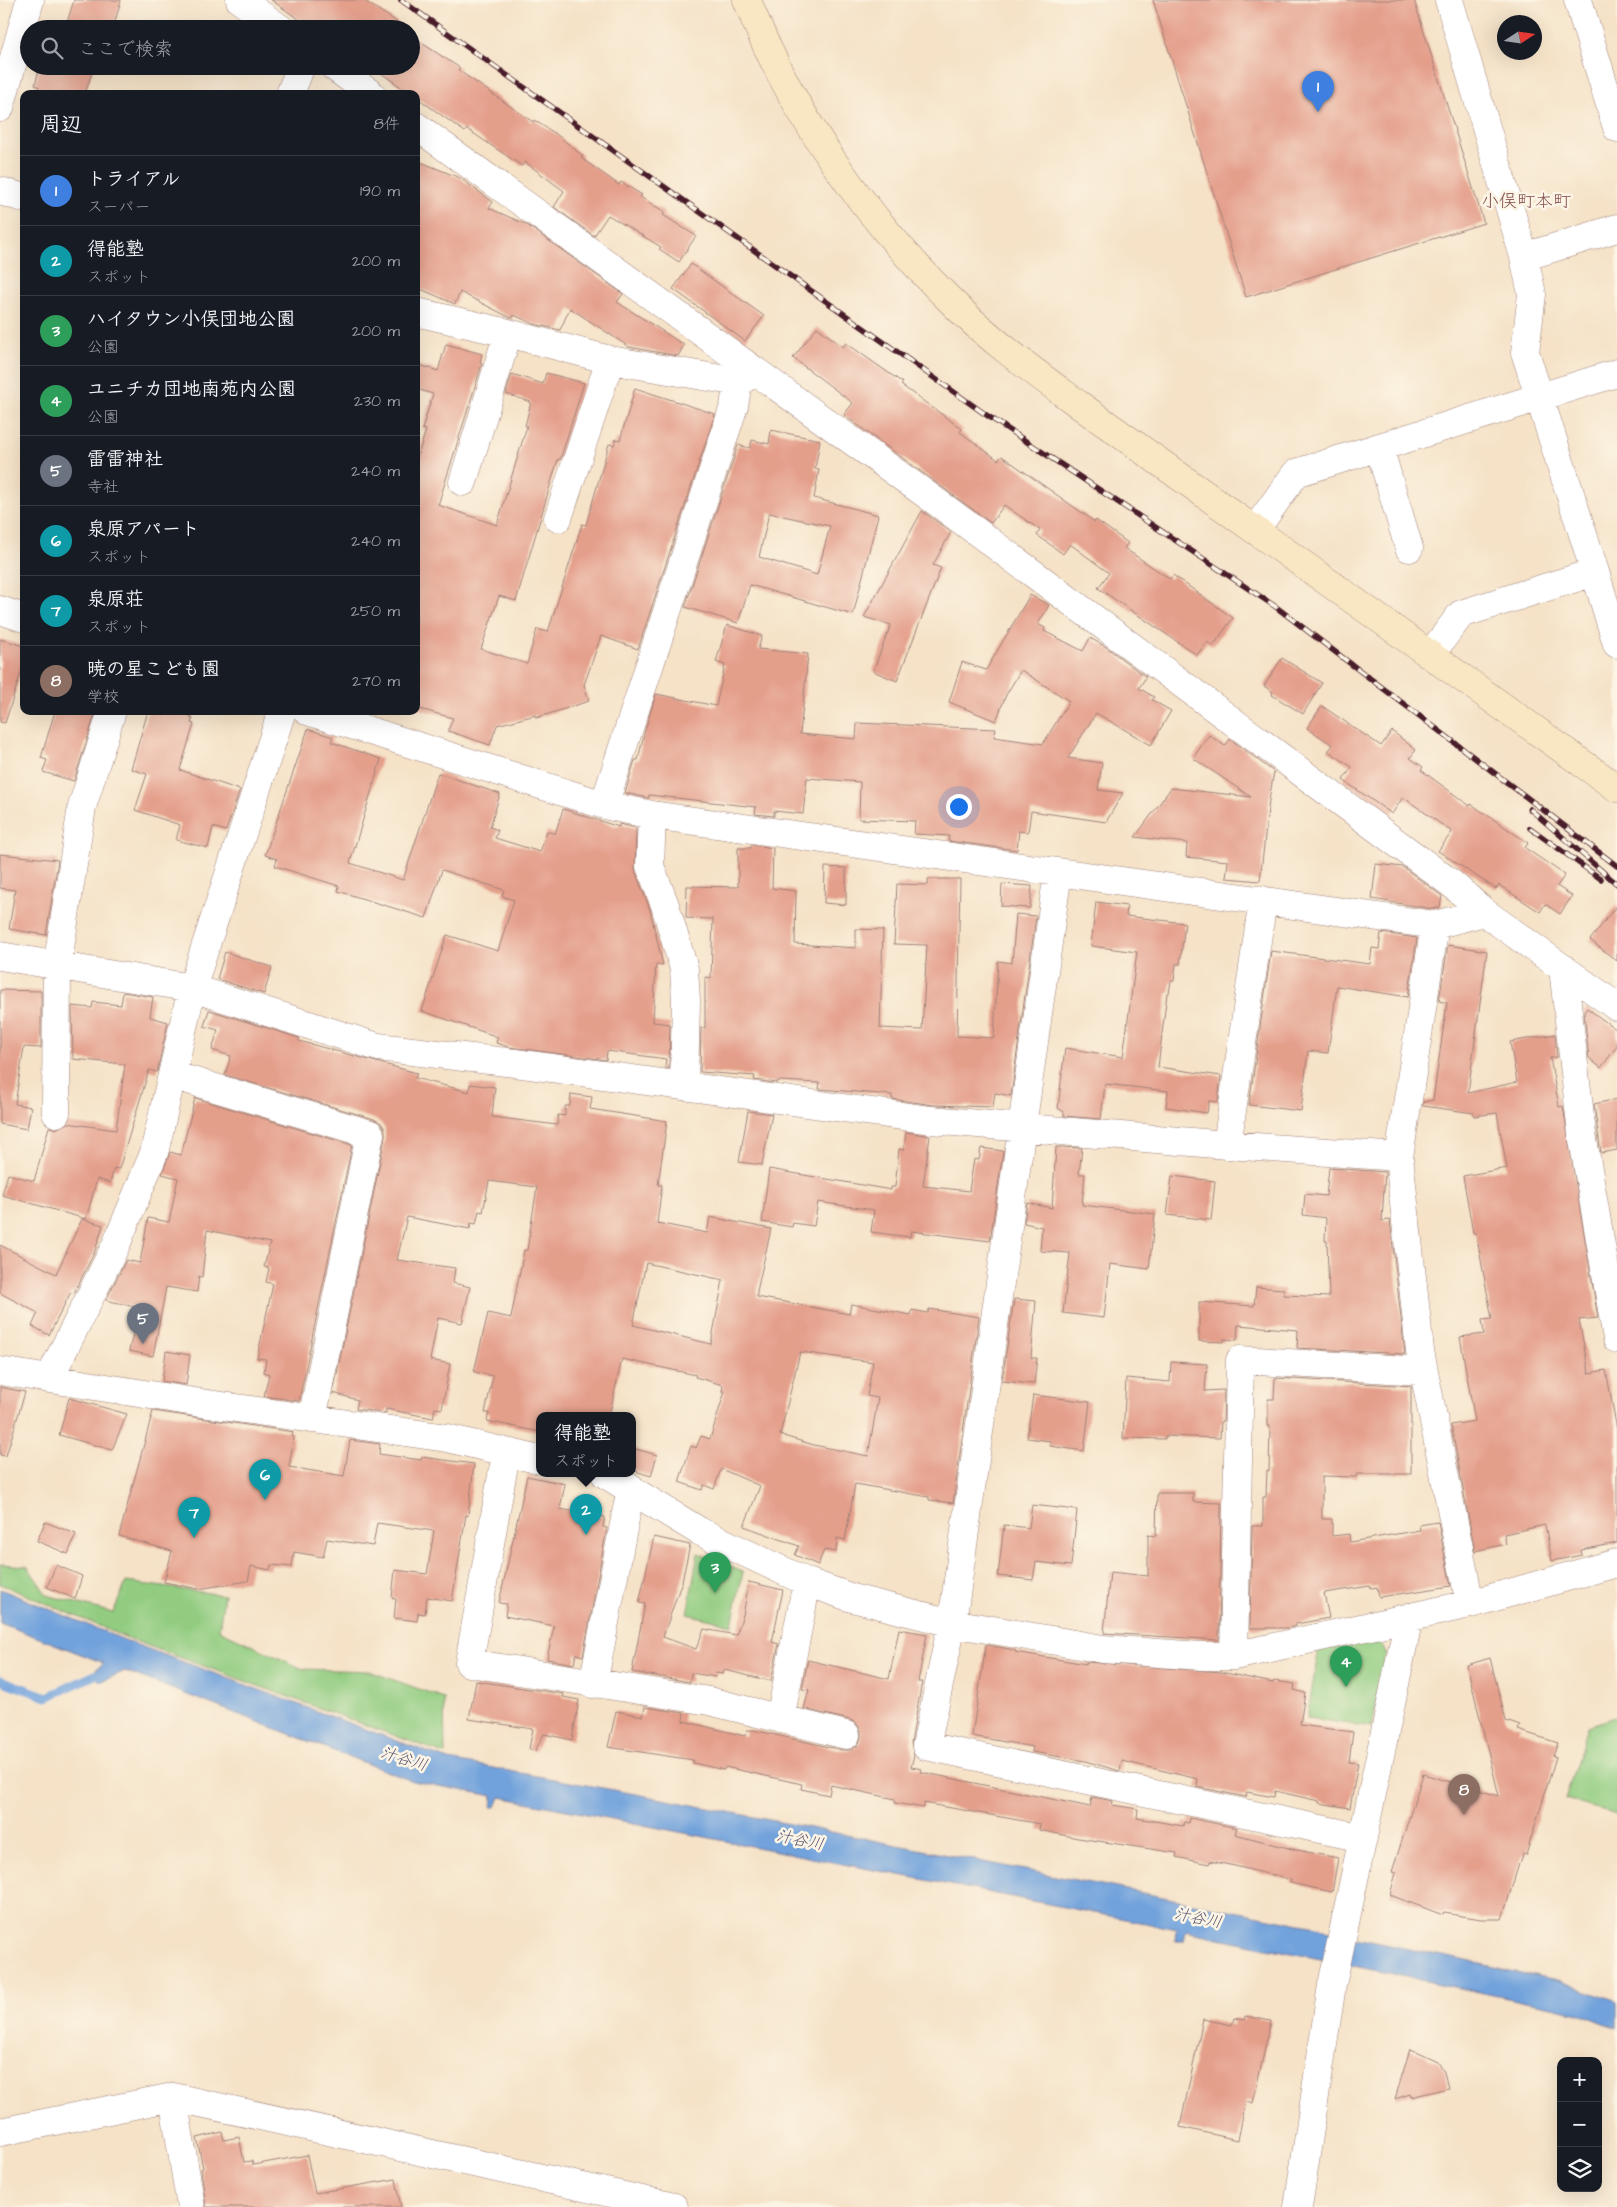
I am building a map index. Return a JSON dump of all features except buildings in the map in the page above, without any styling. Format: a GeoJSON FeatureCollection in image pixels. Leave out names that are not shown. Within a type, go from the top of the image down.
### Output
{"type":"FeatureCollection","features":[{"type":"Feature","properties":{"kind":"street"},"geometry":{"type":"LineString","coordinates":[[24,20],[30,0]]}},
{"type":"Feature","properties":{"kind":"street"},"geometry":{"type":"LineString","coordinates":[[240,0],[268,20]]}},
{"type":"Feature","properties":{"kind":"street"},"geometry":{"type":"LineString","coordinates":[[747,0],[778,68],[807,120],[838,168],[866,206],[924,274],[999,345],[1078,404],[1617,788]]}},
{"type":"Feature","properties":{"kind":"street"},"geometry":{"type":"LineString","coordinates":[[1450,0],[1524,257],[1532,294],[1525,352],[1617,644]]}},
{"type":"Feature","properties":{"kind":"street"},"geometry":{"type":"LineString","coordinates":[[1578,0],[1609,78],[1617,128]]}},
{"type":"Feature","properties":{"kind":"street"},"geometry":{"type":"LineString","coordinates":[[0,108],[20,36]]}},
{"type":"Feature","properties":{"kind":"street"},"geometry":{"type":"LineString","coordinates":[[292,90],[297,75]]}},
{"type":"Feature","properties":{"kind":"street"},"geometry":{"type":"LineString","coordinates":[[346,75],[366,90]]}},
{"type":"Feature","properties":{"kind":"street"},"geometry":{"type":"LineString","coordinates":[[420,129],[748,377],[1444,878],[1484,912],[1617,1007]]}},
{"type":"Feature","properties":{"kind":"street"},"geometry":{"type":"LineString","coordinates":[[0,191],[20,197]]}},
{"type":"Feature","properties":{"kind":"street"},"geometry":{"type":"LineString","coordinates":[[1524,257],[1617,228]]}},
{"type":"Feature","properties":{"kind":"street"},"geometry":{"type":"LineString","coordinates":[[420,313],[508,333],[610,360],[748,377]]}},
{"type":"Feature","properties":{"kind":"street"},"geometry":{"type":"LineString","coordinates":[[463,482],[508,333]]}},
{"type":"Feature","properties":{"kind":"street"},"geometry":{"type":"LineString","coordinates":[[558,518],[610,360]]}},
{"type":"Feature","properties":{"kind":"street"},"geometry":{"type":"LineString","coordinates":[[1254,530],[1296,474],[1617,373]]}},
{"type":"Feature","properties":{"kind":"street"},"geometry":{"type":"LineString","coordinates":[[604,805],[734,406],[748,377]]}},
{"type":"Feature","properties":{"kind":"street"},"geometry":{"type":"LineString","coordinates":[[1379,447],[1409,548]]}},
{"type":"Feature","properties":{"kind":"street"},"geometry":{"type":"LineString","coordinates":[[1430,655],[1461,614],[1595,572]]}},
{"type":"Feature","properties":{"kind":"street"},"geometry":{"type":"LineString","coordinates":[[0,610],[20,617]]}},
{"type":"Feature","properties":{"kind":"street"},"geometry":{"type":"LineString","coordinates":[[56,1113],[57,967],[82,807],[111,715]]}},
{"type":"Feature","properties":{"kind":"street"},"geometry":{"type":"LineString","coordinates":[[49,1378],[116,1245],[154,1153],[192,988],[281,715]]}},
{"type":"Feature","properties":{"kind":"street"},"geometry":{"type":"LineString","coordinates":[[320,715],[604,805],[652,815],[1435,925],[1484,912]]}},
{"type":"Feature","properties":{"kind":"street"},"geometry":{"type":"LineString","coordinates":[[652,815],[650,866],[665,905],[684,969],[686,1000],[684,1086]]}},
{"type":"Feature","properties":{"kind":"street"},"geometry":{"type":"LineString","coordinates":[[1058,872],[952,1623],[926,1746],[1362,1838]]}},
{"type":"Feature","properties":{"kind":"street"},"geometry":{"type":"LineString","coordinates":[[1227,1145],[1263,900]]}},
{"type":"Feature","properties":{"kind":"street"},"geometry":{"type":"LineString","coordinates":[[1435,925],[1399,1157],[1420,1351],[1470,1604]]}},
{"type":"Feature","properties":{"kind":"street"},"geometry":{"type":"LineString","coordinates":[[0,956],[192,988],[378,1047],[515,1063],[931,1120],[1227,1145],[1399,1157]]}},
{"type":"Feature","properties":{"kind":"street"},"geometry":{"type":"LineString","coordinates":[[1563,968],[1582,1134],[1617,1339]]}},
{"type":"Feature","properties":{"kind":"street"},"geometry":{"type":"LineString","coordinates":[[172,1075],[370,1134],[312,1419]]}},
{"type":"Feature","properties":{"kind":"street"},"geometry":{"type":"LineString","coordinates":[[1234,1656],[1240,1360],[1424,1371]]}},
{"type":"Feature","properties":{"kind":"street"},"geometry":{"type":"LineString","coordinates":[[0,1371],[447,1438],[536,1459]]}},
{"type":"Feature","properties":{"kind":"street"},"geometry":{"type":"LineString","coordinates":[[506,1453],[468,1663],[709,1701],[846,1735]]}},
{"type":"Feature","properties":{"kind":"street"},"geometry":{"type":"LineString","coordinates":[[611,1477],[699,1531],[807,1582],[852,1598],[952,1623],[1103,1649],[1202,1656],[1234,1656],[1470,1604],[1617,1563]]}},
{"type":"Feature","properties":{"kind":"street"},"geometry":{"type":"LineString","coordinates":[[593,1684],[631,1488]]}},
{"type":"Feature","properties":{"kind":"street"},"geometry":{"type":"LineString","coordinates":[[780,1719],[807,1582]]}},
{"type":"Feature","properties":{"kind":"street"},"geometry":{"type":"LineString","coordinates":[[1298,2207],[1332,1985],[1348,1916],[1362,1838],[1409,1617]]}},
{"type":"Feature","properties":{"kind":"street"},"geometry":{"type":"LineString","coordinates":[[173,2098],[191,2207]]}},
{"type":"Feature","properties":{"kind":"street"},"geometry":{"type":"LineString","coordinates":[[0,2132],[173,2098],[646,2204],[674,2207]]}},
{"type":"Feature","properties":{"kind":"green space"},"geometry":{"type":"Polygon","coordinates":[[[698,1553],[743,1572],[732,1625],[687,1614],[698,1553]]]}},
{"type":"Feature","properties":{"kind":"green space"},"geometry":{"type":"Polygon","coordinates":[[[0,1564],[27,1566],[47,1595],[113,1613],[126,1582],[224,1595],[219,1630],[303,1669],[369,1671],[444,1698],[445,1754],[135,1641],[0,1584],[0,1564]]]}},
{"type":"Feature","properties":{"kind":"green space"},"geometry":{"type":"Polygon","coordinates":[[[1371,1637],[1380,1643],[1386,1656],[1372,1727],[1307,1718],[1319,1648],[1371,1637]]]}},
{"type":"Feature","properties":{"kind":"green space"},"geometry":{"type":"Polygon","coordinates":[[[1617,1716],[1617,1814],[1565,1800],[1588,1726],[1617,1716]]]}},
{"type":"Feature","properties":{"kind":"water","name":"汁谷川"},"geometry":{"type":"Polygon","coordinates":[[[0,1589],[132,1643],[449,1760],[652,1797],[1316,1927],[1351,1937],[1558,1980],[1617,2002],[1617,2028],[1579,2013],[1186,1931],[1184,1941],[1175,1941],[1176,1929],[500,1797],[496,1807],[492,1807],[493,1796],[412,1781],[125,1671],[100,1682],[94,1671],[104,1663],[0,1623],[0,1589]]]}},
{"type":"Feature","properties":{"kind":"waterway"},"geometry":{"type":"LineString","coordinates":[[0,1680],[47,1697],[106,1670]]}},
{"type":"Feature","properties":{"kind":"railway"},"geometry":{"type":"LineString","coordinates":[[401,0],[985,414],[1276,607],[1617,866]]}},
{"type":"Feature","properties":{"kind":"railway"},"geometry":{"type":"LineString","coordinates":[[1530,809],[1617,884]]}},
{"type":"Feature","properties":{"kind":"railway"},"geometry":{"type":"LineString","coordinates":[[1530,828],[1601,879]]}},
{"type":"Feature","properties":{"kind":"place","name":"トライアル"},"geometry":{"type":"Point","coordinates":[1318,112]}},
{"type":"Feature","properties":{"kind":"place","name":"雷雷神社"},"geometry":{"type":"Point","coordinates":[143,1344]}},
{"type":"Feature","properties":{"kind":"place","name":"泉原アパート"},"geometry":{"type":"Point","coordinates":[265,1500]}},
{"type":"Feature","properties":{"kind":"place","name":"得能塾"},"geometry":{"type":"Point","coordinates":[586,1535]}},
{"type":"Feature","properties":{"kind":"place","name":"泉原荘"},"geometry":{"type":"Point","coordinates":[194,1538]}},
{"type":"Feature","properties":{"kind":"place","name":"ハイタウン小俣団地公園"},"geometry":{"type":"Point","coordinates":[715,1593]}},
{"type":"Feature","properties":{"kind":"place","name":"ユニチカ団地南苑内公園"},"geometry":{"type":"Point","coordinates":[1346,1687]}},
{"type":"Feature","properties":{"kind":"place","name":"暁の星こども園"},"geometry":{"type":"Point","coordinates":[1464,1815]}},
{"type":"Feature","properties":{"kind":"district","name":"小俣町本町"},"geometry":{"type":"Point","coordinates":[1526,201]}}]}
